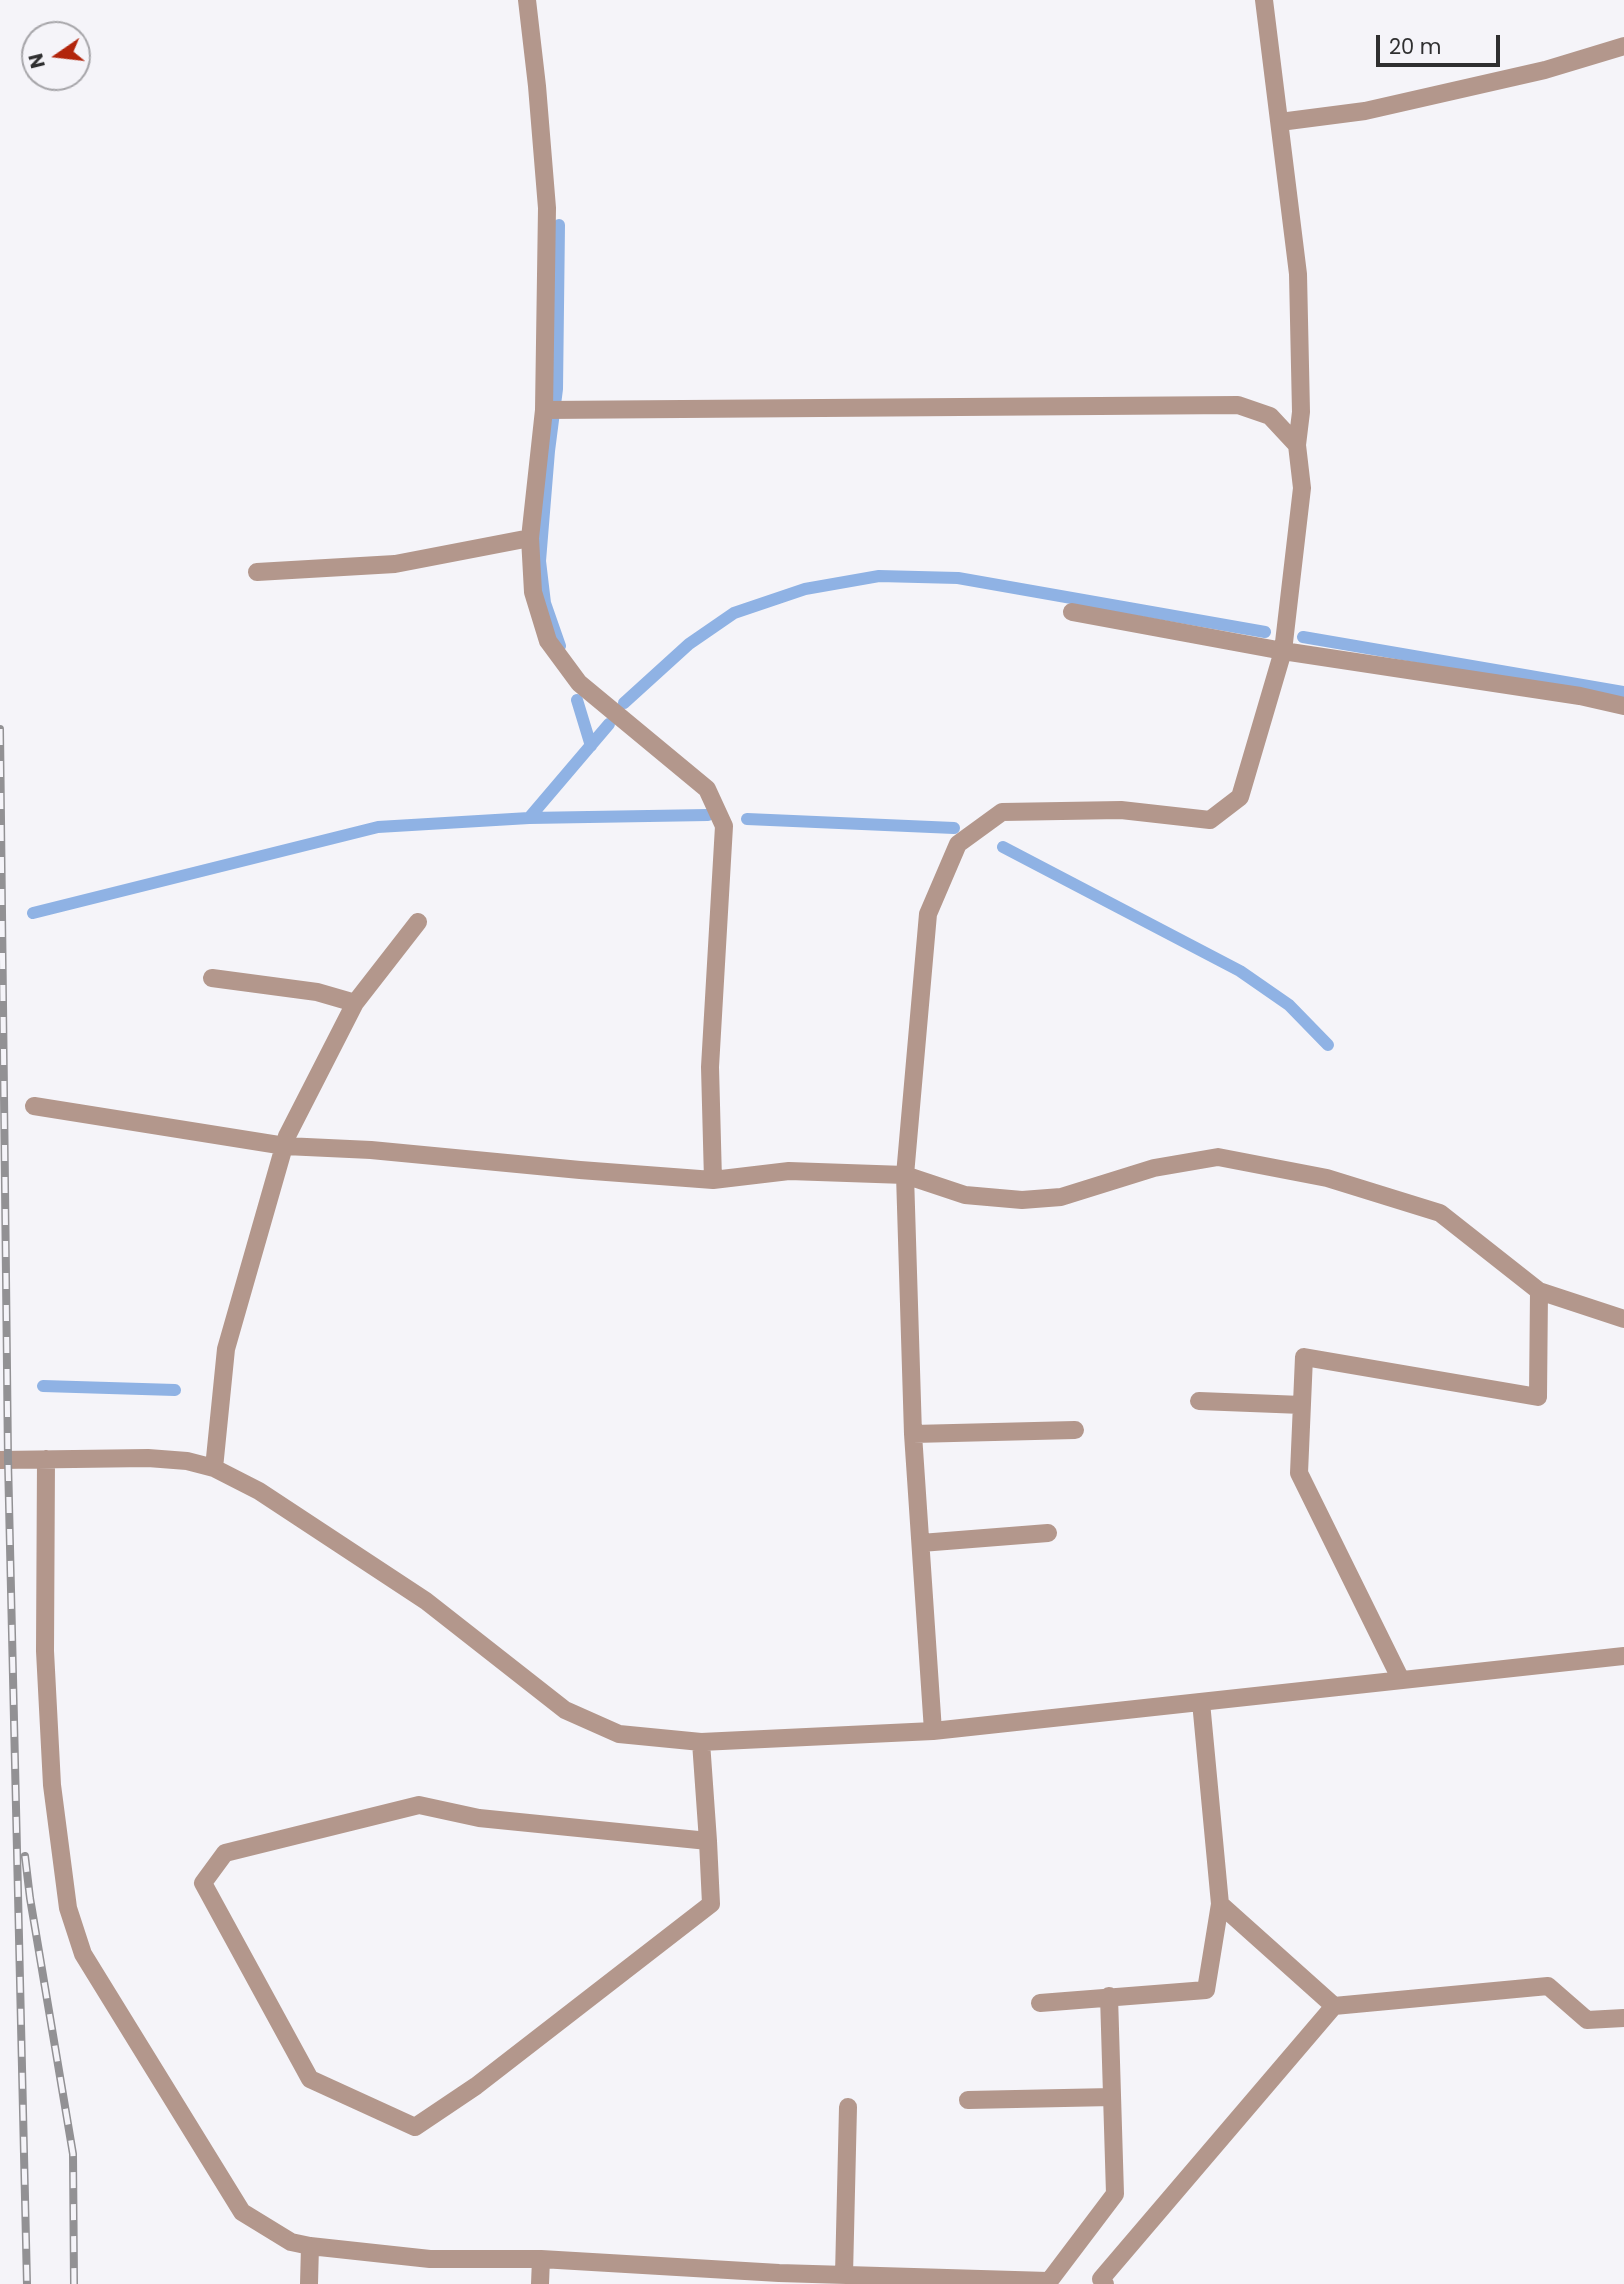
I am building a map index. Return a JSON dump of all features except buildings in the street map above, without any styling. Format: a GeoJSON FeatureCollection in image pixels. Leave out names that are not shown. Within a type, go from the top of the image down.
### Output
{"type":"FeatureCollection","features":[{"type":"Feature","properties":{"kind":"street"},"geometry":{"type":"LineString","coordinates":[[527,0],[547,208],[551,410],[530,538],[533,592],[548,641],[579,683],[707,789],[723,826],[710,1067],[713,1180]]}},
{"type":"Feature","properties":{"kind":"street"},"geometry":{"type":"LineString","coordinates":[[933,1731],[913,1434],[905,1175],[928,914],[958,844],[1002,812],[1121,810],[1210,820],[1240,797],[1283,651],[1302,488],[1297,445],[1301,412],[1298,274],[1264,0]]}},
{"type":"Feature","properties":{"kind":"street"},"geometry":{"type":"LineString","coordinates":[[1280,122],[1365,111],[1545,70],[1624,46]]}},
{"type":"Feature","properties":{"kind":"street"},"geometry":{"type":"LineString","coordinates":[[551,410],[1238,405],[1270,416],[1297,445]]}},
{"type":"Feature","properties":{"kind":"street"},"geometry":{"type":"LineString","coordinates":[[257,572],[395,564],[530,538]]}},
{"type":"Feature","properties":{"kind":"street"},"geometry":{"type":"LineString","coordinates":[[1072,612],[1283,651],[1580,696],[1624,706]]}},
{"type":"Feature","properties":{"kind":"street"},"geometry":{"type":"LineString","coordinates":[[214,1468],[226,1349],[287,1136],[355,1003],[418,922]]}},
{"type":"Feature","properties":{"kind":"street"},"geometry":{"type":"LineString","coordinates":[[212,978],[317,992],[355,1003]]}},
{"type":"Feature","properties":{"kind":"street"},"geometry":{"type":"LineString","coordinates":[[34,1106],[285,1146],[371,1150],[713,1180],[789,1171],[905,1175],[965,1195],[1022,1200],[1061,1196],[1154,1168],[1218,1157],[1327,1178],[1440,1213],[1539,1291],[1624,1319]]}},
{"type":"Feature","properties":{"kind":"street"},"geometry":{"type":"LineString","coordinates":[[1401,1680],[1299,1474],[1304,1357],[1538,1397],[1539,1291]]}},
{"type":"Feature","properties":{"kind":"street"},"geometry":{"type":"LineString","coordinates":[[1199,1401],[1302,1405]]}},
{"type":"Feature","properties":{"kind":"street"},"geometry":{"type":"LineString","coordinates":[[913,1434],[1075,1430]]}},
{"type":"Feature","properties":{"kind":"street"},"geometry":{"type":"LineString","coordinates":[[0,1460],[148,1458],[187,1461],[214,1468],[259,1491],[426,1601],[565,1710],[619,1734],[701,1742],[933,1731],[1624,1656]]}},
{"type":"Feature","properties":{"kind":"street"},"geometry":{"type":"LineString","coordinates":[[46,1459],[45,1651],[52,1785],[68,1908],[83,1954],[242,2212],[291,2242],[430,2259],[541,2259],[779,2278],[844,2275],[1047,2283],[1115,2194],[1109,1996]]}},
{"type":"Feature","properties":{"kind":"street"},"geometry":{"type":"LineString","coordinates":[[921,1543],[1048,1532]]}},
{"type":"Feature","properties":{"kind":"street"},"geometry":{"type":"LineString","coordinates":[[1040,2003],[1206,1990],[1220,1904],[1202,1702]]}},
{"type":"Feature","properties":{"kind":"street"},"geometry":{"type":"LineString","coordinates":[[701,1742],[708,1841],[711,1904],[476,2086],[415,2127],[310,2079],[202,1883],[225,1853],[419,1805],[479,1818],[708,1841]]}},
{"type":"Feature","properties":{"kind":"street"},"geometry":{"type":"LineString","coordinates":[[1220,1904],[1334,2006]]}},
{"type":"Feature","properties":{"kind":"street"},"geometry":{"type":"LineString","coordinates":[[1105,2284],[1101,2279],[1334,2006],[1548,1986],[1587,2020],[1624,2018]]}},
{"type":"Feature","properties":{"kind":"street"},"geometry":{"type":"LineString","coordinates":[[968,2100],[1112,2097]]}},
{"type":"Feature","properties":{"kind":"street"},"geometry":{"type":"LineString","coordinates":[[844,2275],[848,2107]]}},
{"type":"Feature","properties":{"kind":"street"},"geometry":{"type":"LineString","coordinates":[[309,2284],[310,2246]]}},
{"type":"Feature","properties":{"kind":"street"},"geometry":{"type":"LineString","coordinates":[[540,2284],[541,2259]]}},
{"type":"Feature","properties":{"kind":"waterway"},"geometry":{"type":"LineString","coordinates":[[559,225],[557,389],[540,561],[545,603],[560,646]]}},
{"type":"Feature","properties":{"kind":"waterway"},"geometry":{"type":"LineString","coordinates":[[624,703],[689,644],[734,613],[805,589],[879,576],[958,578],[1265,632]]}},
{"type":"Feature","properties":{"kind":"waterway"},"geometry":{"type":"LineString","coordinates":[[1303,637],[1624,692]]}},
{"type":"Feature","properties":{"kind":"waterway"},"geometry":{"type":"LineString","coordinates":[[577,700],[591,746]]}},
{"type":"Feature","properties":{"kind":"waterway"},"geometry":{"type":"LineString","coordinates":[[33,913],[378,827],[529,818],[609,724]]}},
{"type":"Feature","properties":{"kind":"waterway"},"geometry":{"type":"LineString","coordinates":[[529,818],[708,815]]}},
{"type":"Feature","properties":{"kind":"waterway"},"geometry":{"type":"LineString","coordinates":[[747,819],[954,828]]}},
{"type":"Feature","properties":{"kind":"waterway"},"geometry":{"type":"LineString","coordinates":[[1003,847],[1240,971],[1289,1005],[1328,1045]]}},
{"type":"Feature","properties":{"kind":"waterway"},"geometry":{"type":"LineString","coordinates":[[43,1386],[175,1390]]}},
{"type":"Feature","properties":{"kind":"railway"},"geometry":{"type":"LineString","coordinates":[[0,729],[8,1460],[27,2284]]}},
{"type":"Feature","properties":{"kind":"railway"},"geometry":{"type":"LineString","coordinates":[[25,1856],[73,2154],[74,2284]]}}]}
